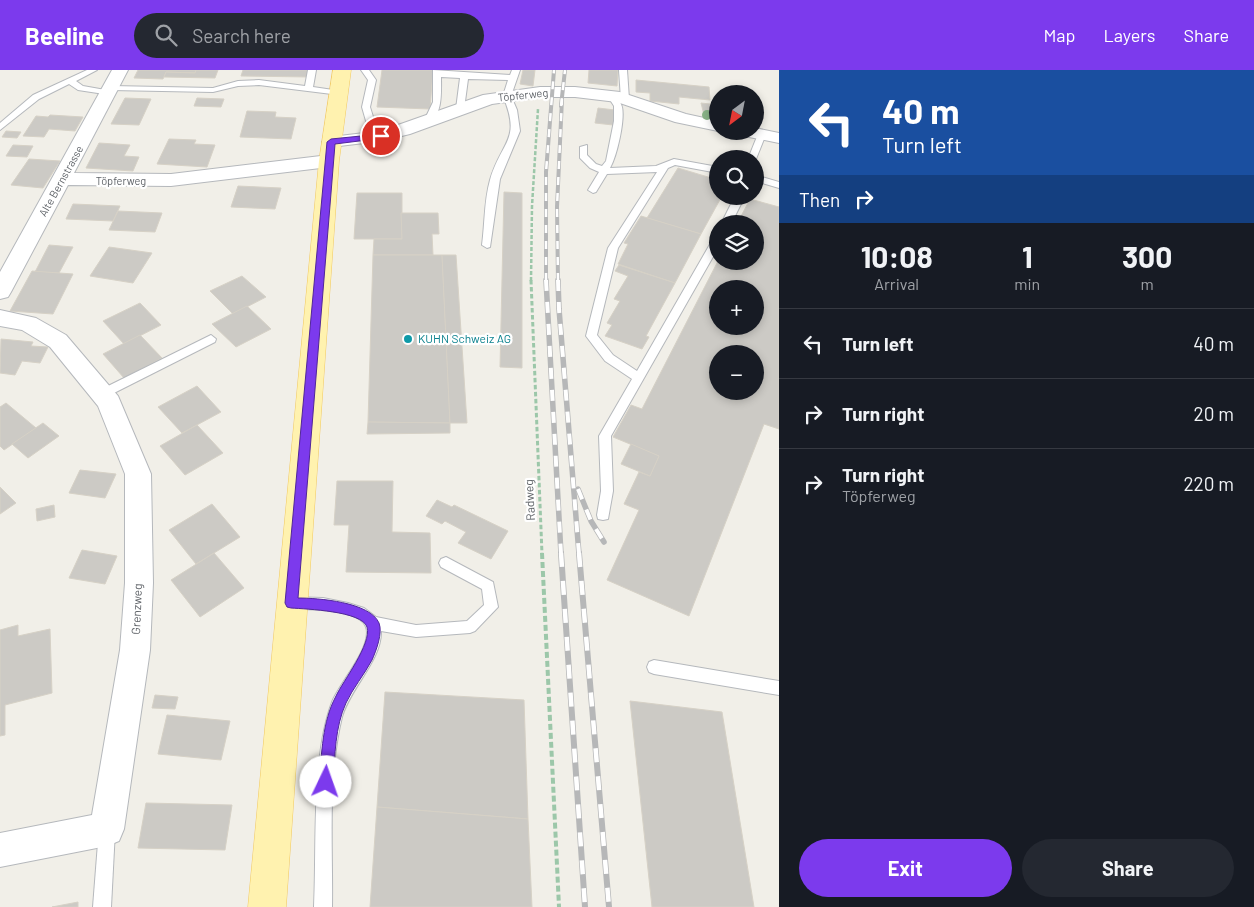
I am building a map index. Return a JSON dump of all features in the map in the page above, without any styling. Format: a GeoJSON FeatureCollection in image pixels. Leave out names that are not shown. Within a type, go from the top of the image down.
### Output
{"type":"FeatureCollection","features":[{"type":"Feature","properties":{"kind":"main road"},"geometry":{"type":"LineString","coordinates":[[267,907],[330,151],[337,93],[342,70]]}},
{"type":"Feature","properties":{"kind":"street","name":"Alte Bernstrasse"},"geometry":{"type":"LineString","coordinates":[[0,292],[120,70]]}},
{"type":"Feature","properties":{"kind":"street","name":"Töpferweg"},"geometry":{"type":"LineString","coordinates":[[62,179],[171,180],[330,151],[362,139],[392,133],[460,108],[507,96],[540,92],[618,97],[681,118],[709,124]]}},
{"type":"Feature","properties":{"kind":"street","name":"Grenzweg"},"geometry":{"type":"LineString","coordinates":[[0,318],[28,323],[58,340],[109,402],[135,464],[139,485],[139,583],[136,650],[107,829]]}},
{"type":"Feature","properties":{"kind":"street"},"geometry":{"type":"LineString","coordinates":[[0,850],[107,829]]}},
{"type":"Feature","properties":{"kind":"lane"},"geometry":{"type":"LineString","coordinates":[[0,126],[36,97],[93,70]]}},
{"type":"Feature","properties":{"kind":"lane"},"geometry":{"type":"LineString","coordinates":[[309,88],[312,70]]}},
{"type":"Feature","properties":{"kind":"lane"},"geometry":{"type":"LineString","coordinates":[[365,70],[372,80],[366,106],[370,121],[392,133]]}},
{"type":"Feature","properties":{"kind":"lane"},"geometry":{"type":"LineString","coordinates":[[593,190],[606,171],[610,161],[618,121],[618,97],[623,70]]}},
{"type":"Feature","properties":{"kind":"lane"},"geometry":{"type":"LineString","coordinates":[[428,121],[437,102],[437,72],[464,76],[515,74],[507,96],[514,110],[517,131],[495,180],[487,245]]}},
{"type":"Feature","properties":{"kind":"lane"},"geometry":{"type":"LineString","coordinates":[[460,108],[464,76]]}},
{"type":"Feature","properties":{"kind":"lane"},"geometry":{"type":"LineString","coordinates":[[70,81],[81,88],[110,90],[213,90],[224,88],[233,80],[280,83],[337,93]]}},
{"type":"Feature","properties":{"kind":"lane"},"geometry":{"type":"LineString","coordinates":[[584,147],[583,156],[593,166],[606,171],[664,168]]}},
{"type":"Feature","properties":{"kind":"lane"},"geometry":{"type":"LineString","coordinates":[[638,377],[609,358],[591,336],[613,248],[669,163],[680,162],[709,168]]}},
{"type":"Feature","properties":{"kind":"lane"},"geometry":{"type":"LineString","coordinates":[[764,181],[779,185]]}},
{"type":"Feature","properties":{"kind":"lane"},"geometry":{"type":"LineString","coordinates":[[603,515],[607,491],[605,436],[709,255]]}},
{"type":"Feature","properties":{"kind":"lane"},"geometry":{"type":"LineString","coordinates":[[102,394],[211,339]]}},
{"type":"Feature","properties":{"kind":"lane"},"geometry":{"type":"LineString","coordinates":[[372,623],[416,631],[470,627],[490,607],[488,586],[446,563]]}},
{"type":"Feature","properties":{"kind":"lane"},"geometry":{"type":"LineString","coordinates":[[291,603],[338,607],[367,617],[372,623],[373,634],[367,656],[340,700],[331,728],[326,764],[323,907]]}},
{"type":"Feature","properties":{"kind":"lane"},"geometry":{"type":"LineString","coordinates":[[654,667],[779,688]]}},
{"type":"Feature","properties":{"kind":"lane","name":"Grenzweg"},"geometry":{"type":"LineString","coordinates":[[102,907],[107,829]]}},
{"type":"Feature","properties":{"kind":"path","name":"Radweg"},"geometry":{"type":"LineString","coordinates":[[540,92],[533,179],[530,271],[559,907]]}},
{"type":"Feature","properties":{"kind":"building"},"geometry":{"type":"Polygon","coordinates":[[[138,70],[196,70],[195,73],[166,72],[163,79],[134,78],[138,70]]]}},
{"type":"Feature","properties":{"kind":"building"},"geometry":{"type":"Polygon","coordinates":[[[196,70],[218,70],[215,78],[164,77],[166,72],[195,73],[196,70]]]}},
{"type":"Feature","properties":{"kind":"building"},"geometry":{"type":"Polygon","coordinates":[[[243,70],[310,70],[309,77],[241,76],[243,70]]]}},
{"type":"Feature","properties":{"kind":"building"},"geometry":{"type":"Polygon","coordinates":[[[382,70],[433,70],[430,109],[377,107],[382,70]]]}},
{"type":"Feature","properties":{"kind":"building"},"geometry":{"type":"Polygon","coordinates":[[[523,70],[535,70],[533,86],[520,84],[523,70]]]}},
{"type":"Feature","properties":{"kind":"building"},"geometry":{"type":"Polygon","coordinates":[[[589,70],[618,70],[617,86],[588,83],[589,70]]]}},
{"type":"Feature","properties":{"kind":"building"},"geometry":{"type":"Polygon","coordinates":[[[636,80],[709,87],[709,100],[679,97],[679,104],[650,101],[650,93],[636,92],[636,80]]]}},
{"type":"Feature","properties":{"kind":"building"},"geometry":{"type":"Polygon","coordinates":[[[125,98],[151,99],[139,125],[111,124],[125,98]]]}},
{"type":"Feature","properties":{"kind":"building"},"geometry":{"type":"Polygon","coordinates":[[[197,98],[224,99],[221,107],[194,106],[197,98]]]}},
{"type":"Feature","properties":{"kind":"building"},"geometry":{"type":"Polygon","coordinates":[[[701,103],[709,104],[709,116],[704,115],[701,103]]]}},
{"type":"Feature","properties":{"kind":"building"},"geometry":{"type":"Polygon","coordinates":[[[598,108],[615,110],[613,125],[595,123],[598,108]]]}},
{"type":"Feature","properties":{"kind":"building"},"geometry":{"type":"Polygon","coordinates":[[[247,111],[276,112],[275,117],[296,118],[291,139],[240,137],[247,111]]]}},
{"type":"Feature","properties":{"kind":"building"},"geometry":{"type":"Polygon","coordinates":[[[50,115],[83,117],[75,131],[49,129],[44,137],[23,136],[36,116],[48,117],[50,115]]]}},
{"type":"Feature","properties":{"kind":"building"},"geometry":{"type":"Polygon","coordinates":[[[6,131],[21,132],[17,138],[2,137],[6,131]]]}},
{"type":"Feature","properties":{"kind":"building"},"geometry":{"type":"Polygon","coordinates":[[[169,139],[196,140],[194,144],[215,145],[207,167],[157,164],[169,139]]]}},
{"type":"Feature","properties":{"kind":"building"},"geometry":{"type":"Polygon","coordinates":[[[99,143],[130,145],[124,156],[139,157],[133,171],[86,168],[99,143]]]}},
{"type":"Feature","properties":{"kind":"building"},"geometry":{"type":"Polygon","coordinates":[[[13,145],[33,146],[27,157],[6,156],[13,145]]]}},
{"type":"Feature","properties":{"kind":"building"},"geometry":{"type":"Polygon","coordinates":[[[29,159],[60,161],[43,188],[11,185],[29,159]]]}},
{"type":"Feature","properties":{"kind":"building"},"geometry":{"type":"Polygon","coordinates":[[[678,168],[709,177],[709,205],[717,205],[712,215],[709,215],[709,220],[701,234],[647,218],[678,168]]]}},
{"type":"Feature","properties":{"kind":"building"},"geometry":{"type":"Polygon","coordinates":[[[238,186],[281,188],[275,209],[231,207],[238,186]]]}},
{"type":"Feature","properties":{"kind":"building"},"geometry":{"type":"Polygon","coordinates":[[[504,192],[522,193],[522,368],[500,367],[504,192]]]}},
{"type":"Feature","properties":{"kind":"building"},"geometry":{"type":"Polygon","coordinates":[[[357,193],[402,193],[402,239],[354,239],[357,193]]]}},
{"type":"Feature","properties":{"kind":"building"},"geometry":{"type":"Polygon","coordinates":[[[764,203],[779,207],[779,429],[764,424],[689,616],[607,580],[639,510],[624,504],[639,472],[650,476],[659,456],[613,437],[631,405],[642,409],[713,270],[764,270],[764,215],[742,215],[747,205],[764,205],[764,203]]]}},
{"type":"Feature","properties":{"kind":"building"},"geometry":{"type":"Polygon","coordinates":[[[73,204],[120,206],[113,221],[66,219],[73,204]]]}},
{"type":"Feature","properties":{"kind":"building"},"geometry":{"type":"Polygon","coordinates":[[[118,211],[162,213],[155,232],[109,230],[118,211]]]}},
{"type":"Feature","properties":{"kind":"building"},"geometry":{"type":"Polygon","coordinates":[[[401,213],[438,213],[439,234],[432,234],[433,255],[373,255],[374,239],[402,239],[401,213]]]}},
{"type":"Feature","properties":{"kind":"building"},"geometry":{"type":"Polygon","coordinates":[[[641,216],[701,234],[675,283],[618,264],[628,244],[624,243],[641,216]]]}},
{"type":"Feature","properties":{"kind":"building"},"geometry":{"type":"Polygon","coordinates":[[[49,245],[73,247],[59,273],[35,272],[49,245]]]}},
{"type":"Feature","properties":{"kind":"building"},"geometry":{"type":"Polygon","coordinates":[[[109,247],[152,253],[133,283],[90,276],[109,247]]]}},
{"type":"Feature","properties":{"kind":"building","name":"KUHN Schweiz AG"},"geometry":{"type":"Polygon","coordinates":[[[373,255],[442,255],[450,423],[368,422],[373,255]]]}},
{"type":"Feature","properties":{"kind":"building"},"geometry":{"type":"Polygon","coordinates":[[[442,255],[456,255],[467,423],[450,423],[442,255]]]}},
{"type":"Feature","properties":{"kind":"building"},"geometry":{"type":"Polygon","coordinates":[[[619,265],[675,283],[646,336],[649,337],[642,349],[605,336],[612,325],[607,323],[620,301],[614,299],[628,276],[615,271],[619,265]]]}},
{"type":"Feature","properties":{"kind":"building"},"geometry":{"type":"Polygon","coordinates":[[[32,271],[73,274],[53,314],[10,311],[32,271]]]}},
{"type":"Feature","properties":{"kind":"building"},"geometry":{"type":"Polygon","coordinates":[[[242,276],[266,297],[233,314],[210,291],[242,276]]]}},
{"type":"Feature","properties":{"kind":"building"},"geometry":{"type":"Polygon","coordinates":[[[140,303],[161,325],[124,344],[103,321],[140,303]]]}},
{"type":"Feature","properties":{"kind":"building"},"geometry":{"type":"Polygon","coordinates":[[[247,306],[271,329],[236,347],[212,324],[247,306]]]}},
{"type":"Feature","properties":{"kind":"building"},"geometry":{"type":"Polygon","coordinates":[[[140,335],[162,358],[124,378],[103,354],[140,335]]]}},
{"type":"Feature","properties":{"kind":"building"},"geometry":{"type":"Polygon","coordinates":[[[1,339],[33,342],[31,346],[48,347],[40,363],[22,361],[15,375],[0,373],[1,339]]]}},
{"type":"Feature","properties":{"kind":"building"},"geometry":{"type":"Polygon","coordinates":[[[197,386],[221,412],[182,433],[158,407],[197,386]]]}},
{"type":"Feature","properties":{"kind":"building"},"geometry":{"type":"Polygon","coordinates":[[[6,403],[36,428],[4,450],[0,446],[0,407],[6,403]]]}},
{"type":"Feature","properties":{"kind":"building"},"geometry":{"type":"Polygon","coordinates":[[[368,422],[450,423],[450,433],[367,434],[368,422]]]}},
{"type":"Feature","properties":{"kind":"building"},"geometry":{"type":"Polygon","coordinates":[[[43,423],[59,436],[28,458],[12,444],[43,423]]]}},
{"type":"Feature","properties":{"kind":"building"},"geometry":{"type":"Polygon","coordinates":[[[197,425],[223,453],[185,475],[160,446],[197,425]]]}},
{"type":"Feature","properties":{"kind":"building"},"geometry":{"type":"Polygon","coordinates":[[[631,444],[659,456],[650,476],[621,464],[631,444]]]}},
{"type":"Feature","properties":{"kind":"building"},"geometry":{"type":"Polygon","coordinates":[[[80,470],[116,474],[105,498],[69,493],[80,470]]]}},
{"type":"Feature","properties":{"kind":"building"},"geometry":{"type":"Polygon","coordinates":[[[337,481],[393,481],[392,532],[430,533],[431,573],[346,572],[349,525],[334,525],[337,481]]]}},
{"type":"Feature","properties":{"kind":"building"},"geometry":{"type":"Polygon","coordinates":[[[0,487],[16,503],[0,514],[0,487]]]}},
{"type":"Feature","properties":{"kind":"building"},"geometry":{"type":"Polygon","coordinates":[[[437,500],[452,507],[454,505],[508,531],[491,559],[458,543],[466,532],[445,521],[442,524],[426,516],[437,500]]]}},
{"type":"Feature","properties":{"kind":"building"},"geometry":{"type":"Polygon","coordinates":[[[212,504],[240,537],[196,564],[169,530],[212,504]]]}},
{"type":"Feature","properties":{"kind":"building"},"geometry":{"type":"Polygon","coordinates":[[[54,505],[55,517],[37,521],[36,509],[54,505]]]}},
{"type":"Feature","properties":{"kind":"building"},"geometry":{"type":"Polygon","coordinates":[[[82,550],[117,556],[105,584],[69,578],[82,550]]]}},
{"type":"Feature","properties":{"kind":"building"},"geometry":{"type":"Polygon","coordinates":[[[214,553],[244,588],[200,617],[171,580],[214,553]]]}},
{"type":"Feature","properties":{"kind":"building"},"geometry":{"type":"Polygon","coordinates":[[[18,625],[18,636],[50,629],[52,693],[5,705],[5,735],[0,736],[0,630],[18,625]]]}},
{"type":"Feature","properties":{"kind":"building"},"geometry":{"type":"Polygon","coordinates":[[[385,692],[524,700],[528,819],[377,807],[385,692]]]}},
{"type":"Feature","properties":{"kind":"building"},"geometry":{"type":"Polygon","coordinates":[[[155,695],[178,697],[175,709],[152,708],[155,695]]]}},
{"type":"Feature","properties":{"kind":"building"},"geometry":{"type":"Polygon","coordinates":[[[630,701],[722,712],[754,907],[652,907],[630,701]]]}},
{"type":"Feature","properties":{"kind":"building"},"geometry":{"type":"Polygon","coordinates":[[[167,715],[230,721],[221,760],[158,754],[167,715]]]}},
{"type":"Feature","properties":{"kind":"building"},"geometry":{"type":"Polygon","coordinates":[[[146,803],[232,805],[225,850],[138,848],[146,803]]]}},
{"type":"Feature","properties":{"kind":"building"},"geometry":{"type":"Polygon","coordinates":[[[377,807],[528,819],[532,907],[370,907],[377,807]]]}},
{"type":"Feature","properties":{"kind":"building"},"geometry":{"type":"Polygon","coordinates":[[[78,902],[78,907],[52,907],[78,902]]]}},
{"type":"Feature","properties":{"kind":"railway"},"geometry":{"type":"LineString","coordinates":[[546,280],[546,172],[554,70]]}},
{"type":"Feature","properties":{"kind":"railway"},"geometry":{"type":"LineString","coordinates":[[561,106],[565,70]]}},
{"type":"Feature","properties":{"kind":"railway"},"geometry":{"type":"LineString","coordinates":[[558,281],[557,207],[562,99]]}},
{"type":"Feature","properties":{"kind":"railway"},"geometry":{"type":"LineString","coordinates":[[546,280],[561,554]]}},
{"type":"Feature","properties":{"kind":"railway"},"geometry":{"type":"LineString","coordinates":[[558,280],[579,554]]}},
{"type":"Feature","properties":{"kind":"railway"},"geometry":{"type":"LineString","coordinates":[[578,489],[591,521],[604,542]]}},
{"type":"Feature","properties":{"kind":"railway"},"geometry":{"type":"LineString","coordinates":[[561,553],[585,907]]}},
{"type":"Feature","properties":{"kind":"railway"},"geometry":{"type":"LineString","coordinates":[[579,553],[609,907]]}},
{"type":"Feature","properties":{"kind":"place","name":"KUHN Schweiz AG"},"geometry":{"type":"Point","coordinates":[408,339]}},
{"type":"Feature","properties":{"kind":"route"},"geometry":{"type":"LineString","coordinates":[[326,782],[326,764],[331,728],[340,700],[367,656],[373,634],[373,625],[367,617],[328,604],[291,603],[331,142],[381,136]]}}]}
